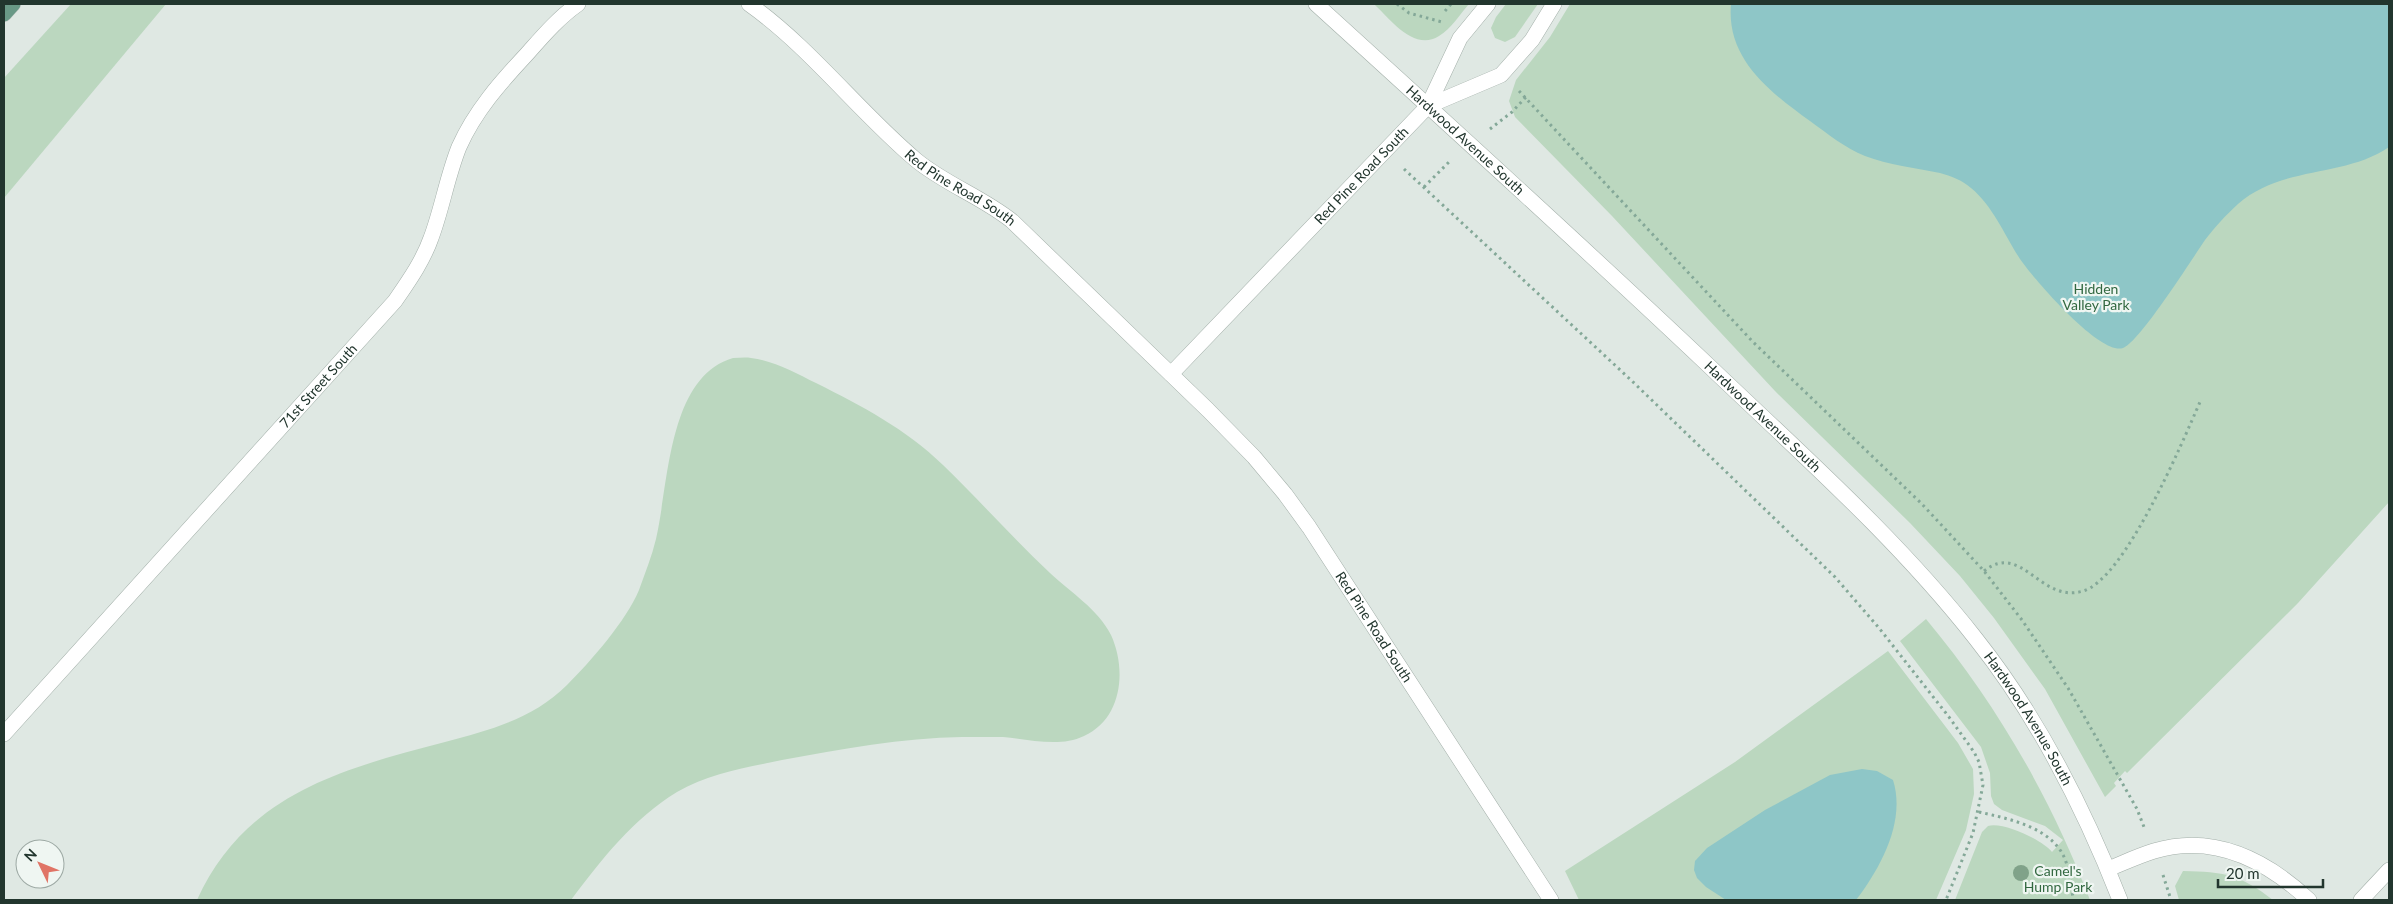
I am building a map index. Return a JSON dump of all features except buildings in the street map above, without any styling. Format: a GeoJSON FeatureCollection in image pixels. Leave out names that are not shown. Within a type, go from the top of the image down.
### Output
{"type":"FeatureCollection","features":[{"type":"Feature","properties":{"kind":"main road"},"geometry":{"type":"LineString","coordinates":[[4,14],[13,4]]}},
{"type":"Feature","properties":{"kind":"street","name":"71st Street South"},"geometry":{"type":"LineString","coordinates":[[4,734],[394,301],[412,274],[431,239],[453,164],[472,122],[501,82],[553,25],[578,4]]}},
{"type":"Feature","properties":{"kind":"street","name":"Red Pine Road South"},"geometry":{"type":"LineString","coordinates":[[749,4],[784,34],[917,161],[991,205],[1012,221],[1248,451],[1285,494],[1314,535],[1551,900]]}},
{"type":"Feature","properties":{"kind":"street","name":"Hardwood Avenue South"},"geometry":{"type":"LineString","coordinates":[[1316,4],[1653,313],[1852,503],[1936,590],[1978,641],[2036,727],[2084,814],[2120,900]]}},
{"type":"Feature","properties":{"kind":"street"},"geometry":{"type":"LineString","coordinates":[[1428,106],[1460,38],[1488,4]]}},
{"type":"Feature","properties":{"kind":"street"},"geometry":{"type":"LineString","coordinates":[[1428,106],[1501,75],[1532,40],[1554,4]]}},
{"type":"Feature","properties":{"kind":"street","name":"Red Pine Road South"},"geometry":{"type":"LineString","coordinates":[[1170,374],[1428,106]]}},
{"type":"Feature","properties":{"kind":"street"},"geometry":{"type":"LineString","coordinates":[[2108,870],[2166,848],[2195,845],[2213,846],[2242,854],[2259,862],[2283,878],[2309,900]]}},
{"type":"Feature","properties":{"kind":"street"},"geometry":{"type":"LineString","coordinates":[[2361,900],[2389,870]]}},
{"type":"Feature","properties":{"kind":"path"},"geometry":{"type":"LineString","coordinates":[[1397,4],[1409,13],[1440,21]]}},
{"type":"Feature","properties":{"kind":"path"},"geometry":{"type":"LineString","coordinates":[[1526,97],[1753,342],[1921,503],[1984,571],[2022,620],[2068,688],[2137,808]]}},
{"type":"Feature","properties":{"kind":"path"},"geometry":{"type":"LineString","coordinates":[[1424,187],[1639,388],[1835,577],[1904,659],[1974,752],[1979,762],[1984,785],[1979,812],[1964,858],[1946,900]]}},
{"type":"Feature","properties":{"kind":"path"},"geometry":{"type":"LineString","coordinates":[[1984,571],[1999,562],[2012,563],[2025,569],[2045,585],[2061,592],[2082,592],[2099,583],[2129,542],[2153,501],[2176,457],[2200,402]]}},
{"type":"Feature","properties":{"kind":"path"},"geometry":{"type":"LineString","coordinates":[[1979,812],[2032,828],[2055,843],[2067,863],[2073,900]]}},
{"type":"Feature","properties":{"kind":"path"},"geometry":{"type":"LineString","coordinates":[[2165,882],[2171,900]]}},
{"type":"Feature","properties":{"kind":"green space"},"geometry":{"type":"Polygon","coordinates":[[[71,4],[166,4],[4,198],[4,78],[71,4]]]}},
{"type":"Feature","properties":{"kind":"green space"},"geometry":{"type":"Polygon","coordinates":[[[1374,4],[1469,4],[1439,36],[1430,40],[1421,40],[1403,32],[1374,4]]]}},
{"type":"Feature","properties":{"kind":"green space"},"geometry":{"type":"Polygon","coordinates":[[[1506,4],[1538,4],[1515,37],[1505,42],[1495,38],[1491,28],[1496,17],[1506,4]]]}},
{"type":"Feature","properties":{"kind":"green space","name":"Hidden Valley Park"},"geometry":{"type":"Polygon","coordinates":[[[1570,4],[2389,4],[2389,502],[2298,603],[2127,773],[2125,771],[2114,783],[2116,786],[2105,797],[2045,689],[1994,618],[1960,576],[1910,523],[1775,391],[1612,216],[1515,117],[1509,101],[1516,80],[1550,37],[1570,4]]]}},
{"type":"Feature","properties":{"kind":"green space"},"geometry":{"type":"Polygon","coordinates":[[[733,358],[759,359],[784,368],[850,400],[899,429],[943,465],[1036,560],[1099,617],[1111,635],[1116,649],[1120,678],[1113,706],[1097,728],[1074,740],[1054,742],[1003,737],[962,737],[894,742],[782,760],[702,780],[689,785],[661,802],[632,827],[606,855],[571,900],[197,900],[217,864],[242,834],[269,811],[300,791],[370,763],[478,733],[510,722],[540,707],[567,685],[607,640],[626,615],[633,602],[654,545],[669,462],[675,435],[684,409],[695,386],[712,369],[733,358]]]}},
{"type":"Feature","properties":{"kind":"green space","name":"Camel's Hump Park"},"geometry":{"type":"Polygon","coordinates":[[[1926,619],[1976,684],[2020,753],[2058,825],[2090,900],[1955,900],[1982,832],[1988,826],[2003,826],[2022,833],[2040,842],[2052,852],[2063,840],[2045,826],[2002,810],[1994,804],[1991,796],[1990,773],[1981,747],[1900,641],[1926,619]]]}},
{"type":"Feature","properties":{"kind":"green space"},"geometry":{"type":"Polygon","coordinates":[[[1888,651],[1958,743],[1973,769],[1974,794],[1966,830],[1936,900],[1579,900],[1565,871],[1735,762],[1888,651]]]}},
{"type":"Feature","properties":{"kind":"green space"},"geometry":{"type":"Polygon","coordinates":[[[2183,871],[2210,872],[2231,876],[2261,891],[2273,900],[2179,900],[2175,886],[2183,871]]]}},
{"type":"Feature","properties":{"kind":"water"},"geometry":{"type":"Polygon","coordinates":[[[1731,4],[2389,4],[2389,147],[2353,164],[2274,183],[2238,204],[2205,240],[2141,332],[2131,343],[2123,348],[2113,347],[2099,340],[2084,328],[2052,298],[2020,259],[1986,203],[1968,185],[1944,174],[1883,162],[1858,153],[1823,131],[1766,86],[1743,58],[1731,24],[1731,4]]]}},
{"type":"Feature","properties":{"kind":"water"},"geometry":{"type":"Polygon","coordinates":[[[1862,769],[1877,771],[1893,780],[1896,811],[1889,843],[1874,873],[1856,900],[1726,900],[1706,887],[1697,878],[1694,870],[1695,861],[1707,848],[1765,810],[1830,775],[1862,769]]]}}]}
